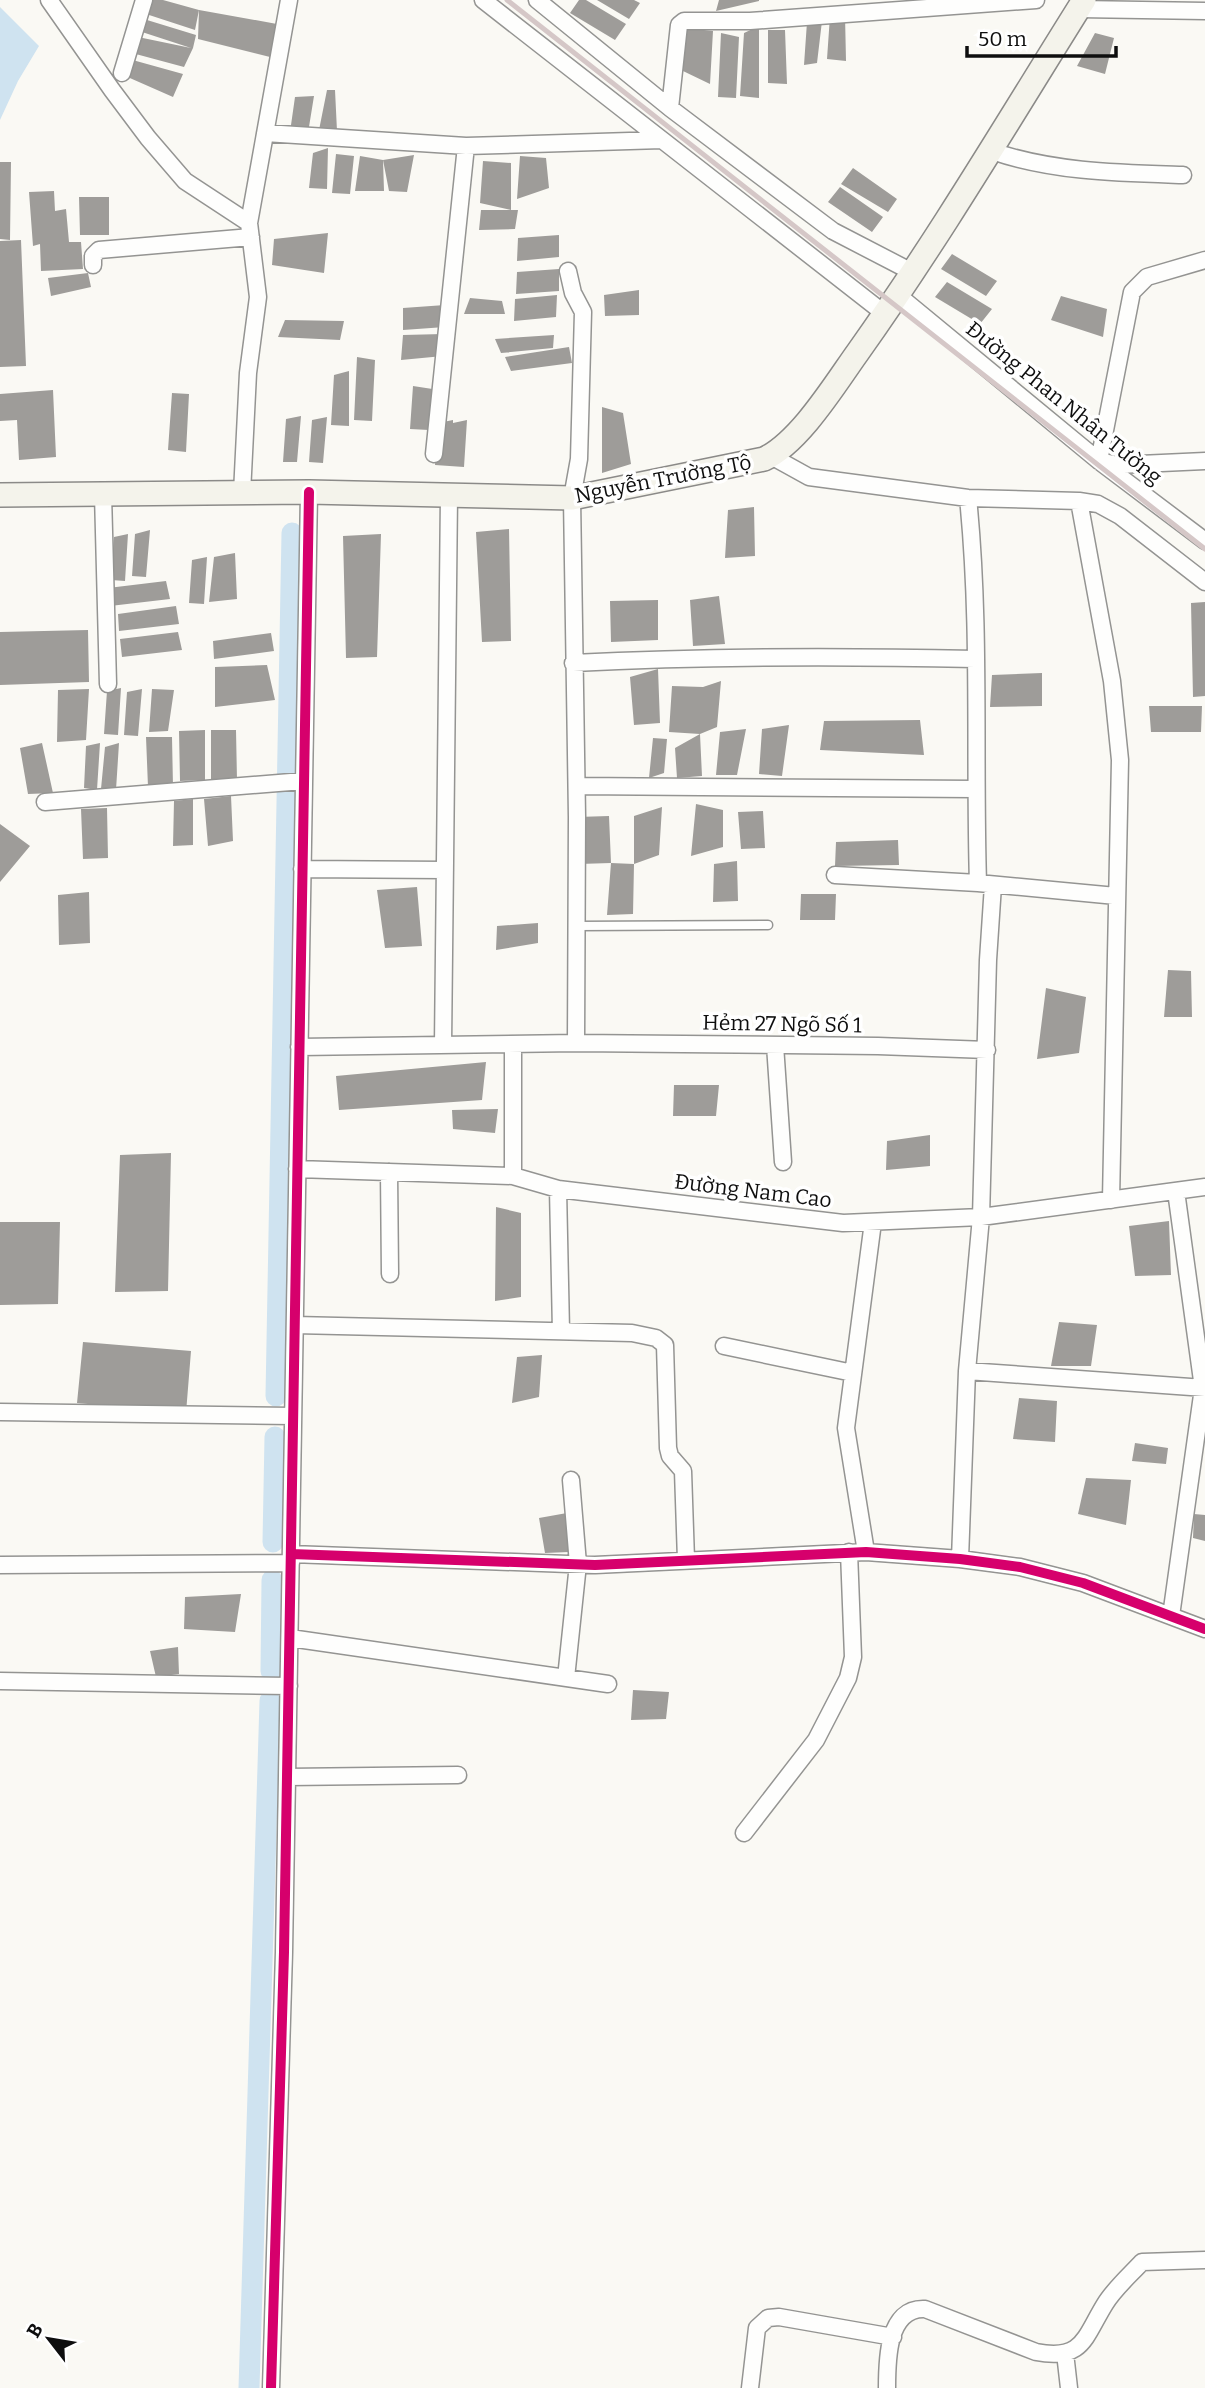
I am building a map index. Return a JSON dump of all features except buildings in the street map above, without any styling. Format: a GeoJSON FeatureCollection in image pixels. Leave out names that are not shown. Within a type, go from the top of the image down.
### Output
{"type":"FeatureCollection","features":[{"type":"Feature","properties":{"kind":"main road","name":"Nguyễn Trường Tộ"},"geometry":{"type":"LineString","coordinates":[[0,495],[309,492],[572,498],[771,456],[819,407],[892,305],[992,151],[1082,4]]}},
{"type":"Feature","properties":{"kind":"street"},"geometry":{"type":"LineString","coordinates":[[49,0],[148,138],[186,181],[250,230]]}},
{"type":"Feature","properties":{"kind":"street"},"geometry":{"type":"LineString","coordinates":[[122,73],[144,0]]}},
{"type":"Feature","properties":{"kind":"street"},"geometry":{"type":"LineString","coordinates":[[242,493],[248,373],[258,297],[250,230],[289,0]]}},
{"type":"Feature","properties":{"kind":"street","name":"Đường Phan Nhân Tường"},"geometry":{"type":"LineString","coordinates":[[483,0],[662,140],[892,305],[1205,541]]}},
{"type":"Feature","properties":{"kind":"street"},"geometry":{"type":"LineString","coordinates":[[537,0],[558,7],[670,108],[834,231],[914,273]]}},
{"type":"Feature","properties":{"kind":"street"},"geometry":{"type":"LineString","coordinates":[[670,108],[679,25],[684,22],[750,21],[1036,0]]}},
{"type":"Feature","properties":{"kind":"street"},"geometry":{"type":"LineString","coordinates":[[1082,4],[1205,11]]}},
{"type":"Feature","properties":{"kind":"street"},"geometry":{"type":"LineString","coordinates":[[265,133],[466,146],[662,140]]}},
{"type":"Feature","properties":{"kind":"street"},"geometry":{"type":"LineString","coordinates":[[434,454],[466,146]]}},
{"type":"Feature","properties":{"kind":"street"},"geometry":{"type":"LineString","coordinates":[[992,151],[1014,159],[1063,168],[1183,175]]}},
{"type":"Feature","properties":{"kind":"street"},"geometry":{"type":"LineString","coordinates":[[93,265],[93,256],[99,250],[250,230]]}},
{"type":"Feature","properties":{"kind":"street"},"geometry":{"type":"LineString","coordinates":[[1205,260],[1147,277],[1132,292],[1099,461],[1118,466],[1205,461]]}},
{"type":"Feature","properties":{"kind":"street"},"geometry":{"type":"LineString","coordinates":[[568,271],[573,293],[583,312],[579,459],[572,498],[577,786],[576,1043]]}},
{"type":"Feature","properties":{"kind":"street"},"geometry":{"type":"LineString","coordinates":[[771,456],[809,477],[968,498],[1079,501],[1108,508],[1205,582]]}},
{"type":"Feature","properties":{"kind":"street"},"geometry":{"type":"LineString","coordinates":[[271,2388],[290,1638],[309,492]]}},
{"type":"Feature","properties":{"kind":"street"},"geometry":{"type":"LineString","coordinates":[[103,494],[108,684]]}},
{"type":"Feature","properties":{"kind":"street"},"geometry":{"type":"LineString","coordinates":[[443,1045],[449,495]]}},
{"type":"Feature","properties":{"kind":"street"},"geometry":{"type":"LineString","coordinates":[[960,1559],[967,1371],[981,1217],[987,1050],[986,884],[975,789],[975,567],[968,498]]}},
{"type":"Feature","properties":{"kind":"street"},"geometry":{"type":"LineString","coordinates":[[1079,501],[1112,681],[1120,760],[1111,1200]]}},
{"type":"Feature","properties":{"kind":"street"},"geometry":{"type":"LineString","coordinates":[[573,663],[788,656],[975,659]]}},
{"type":"Feature","properties":{"kind":"street"},"geometry":{"type":"LineString","coordinates":[[45,802],[303,781]]}},
{"type":"Feature","properties":{"kind":"street"},"geometry":{"type":"LineString","coordinates":[[577,786],[975,789]]}},
{"type":"Feature","properties":{"kind":"street"},"geometry":{"type":"LineString","coordinates":[[302,869],[445,870]]}},
{"type":"Feature","properties":{"kind":"street"},"geometry":{"type":"LineString","coordinates":[[835,875],[986,884],[1116,896]]}},
{"type":"Feature","properties":{"kind":"street","name":"Hẻm 27 Ngõ Số 1"},"geometry":{"type":"LineString","coordinates":[[299,1047],[576,1043],[987,1050]]}},
{"type":"Feature","properties":{"kind":"street"},"geometry":{"type":"LineString","coordinates":[[513,1044],[513,1176]]}},
{"type":"Feature","properties":{"kind":"street"},"geometry":{"type":"LineString","coordinates":[[775,1045],[783,1162]]}},
{"type":"Feature","properties":{"kind":"street","name":"Đường Nam Cao"},"geometry":{"type":"LineString","coordinates":[[297,1170],[513,1176],[558,1188],[843,1223],[981,1217],[1205,1188]]}},
{"type":"Feature","properties":{"kind":"street"},"geometry":{"type":"LineString","coordinates":[[389,1172],[390,1274]]}},
{"type":"Feature","properties":{"kind":"street"},"geometry":{"type":"LineString","coordinates":[[558,1188],[561,1331]]}},
{"type":"Feature","properties":{"kind":"street"},"geometry":{"type":"LineString","coordinates":[[1171,1616],[1204,1388],[1176,1191]]}},
{"type":"Feature","properties":{"kind":"street"},"geometry":{"type":"LineString","coordinates":[[744,1833],[816,1740],[848,1678],[853,1657],[857,1552],[846,1428],[873,1222]]}},
{"type":"Feature","properties":{"kind":"street"},"geometry":{"type":"LineString","coordinates":[[295,1325],[632,1333],[656,1338],[665,1345],[668,1448],[670,1456],[683,1471],[686,1560]]}},
{"type":"Feature","properties":{"kind":"street"},"geometry":{"type":"LineString","coordinates":[[724,1346],[853,1373]]}},
{"type":"Feature","properties":{"kind":"street"},"geometry":{"type":"LineString","coordinates":[[967,1371],[1204,1388]]}},
{"type":"Feature","properties":{"kind":"street"},"geometry":{"type":"LineString","coordinates":[[0,1412],[293,1416]]}},
{"type":"Feature","properties":{"kind":"street"},"geometry":{"type":"LineString","coordinates":[[566,1678],[578,1564],[571,1480]]}},
{"type":"Feature","properties":{"kind":"street"},"geometry":{"type":"LineString","coordinates":[[0,1565],[291,1558],[578,1564],[857,1552],[960,1559],[1020,1567],[1083,1583],[1205,1629]]}},
{"type":"Feature","properties":{"kind":"street"},"geometry":{"type":"LineString","coordinates":[[290,1638],[608,1684]]}},
{"type":"Feature","properties":{"kind":"street"},"geometry":{"type":"LineString","coordinates":[[0,1681],[289,1686]]}},
{"type":"Feature","properties":{"kind":"street"},"geometry":{"type":"LineString","coordinates":[[287,1777],[458,1775]]}},
{"type":"Feature","properties":{"kind":"street"},"geometry":{"type":"LineString","coordinates":[[887,2388],[892,2337],[905,2315],[915,2309],[925,2309],[1036,2352],[1054,2356],[1073,2352],[1089,2336],[1106,2302],[1142,2262],[1205,2260]]}},
{"type":"Feature","properties":{"kind":"street"},"geometry":{"type":"LineString","coordinates":[[750,2388],[757,2328],[768,2318],[779,2317],[892,2337]]}},
{"type":"Feature","properties":{"kind":"street"},"geometry":{"type":"LineString","coordinates":[[1065,2354],[1069,2388]]}},
{"type":"Feature","properties":{"kind":"lane"},"geometry":{"type":"LineString","coordinates":[[577,926],[768,925]]}},
{"type":"Feature","properties":{"kind":"water"},"geometry":{"type":"Polygon","coordinates":[[[0,7],[39,46],[18,81],[0,120],[0,7]]]}},
{"type":"Feature","properties":{"kind":"waterway"},"geometry":{"type":"LineString","coordinates":[[276,1396],[292,533]]}},
{"type":"Feature","properties":{"kind":"waterway"},"geometry":{"type":"LineString","coordinates":[[273,1542],[275,1437]]}},
{"type":"Feature","properties":{"kind":"waterway"},"geometry":{"type":"LineString","coordinates":[[271,1671],[272,1580]]}},
{"type":"Feature","properties":{"kind":"waterway"},"geometry":{"type":"LineString","coordinates":[[249,2388],[270,1701]]}},
{"type":"Feature","properties":{"kind":"railway"},"geometry":{"type":"LineString","coordinates":[[507,0],[1205,549]]}},
{"type":"Feature","properties":{"kind":"cycle path"},"geometry":{"type":"LineString","coordinates":[[271,2388],[284,1952],[309,492]]}},
{"type":"Feature","properties":{"kind":"cycle path"},"geometry":{"type":"LineString","coordinates":[[291,1554],[595,1565],[866,1552],[960,1559],[1020,1567],[1083,1583],[1205,1629]]}}]}
